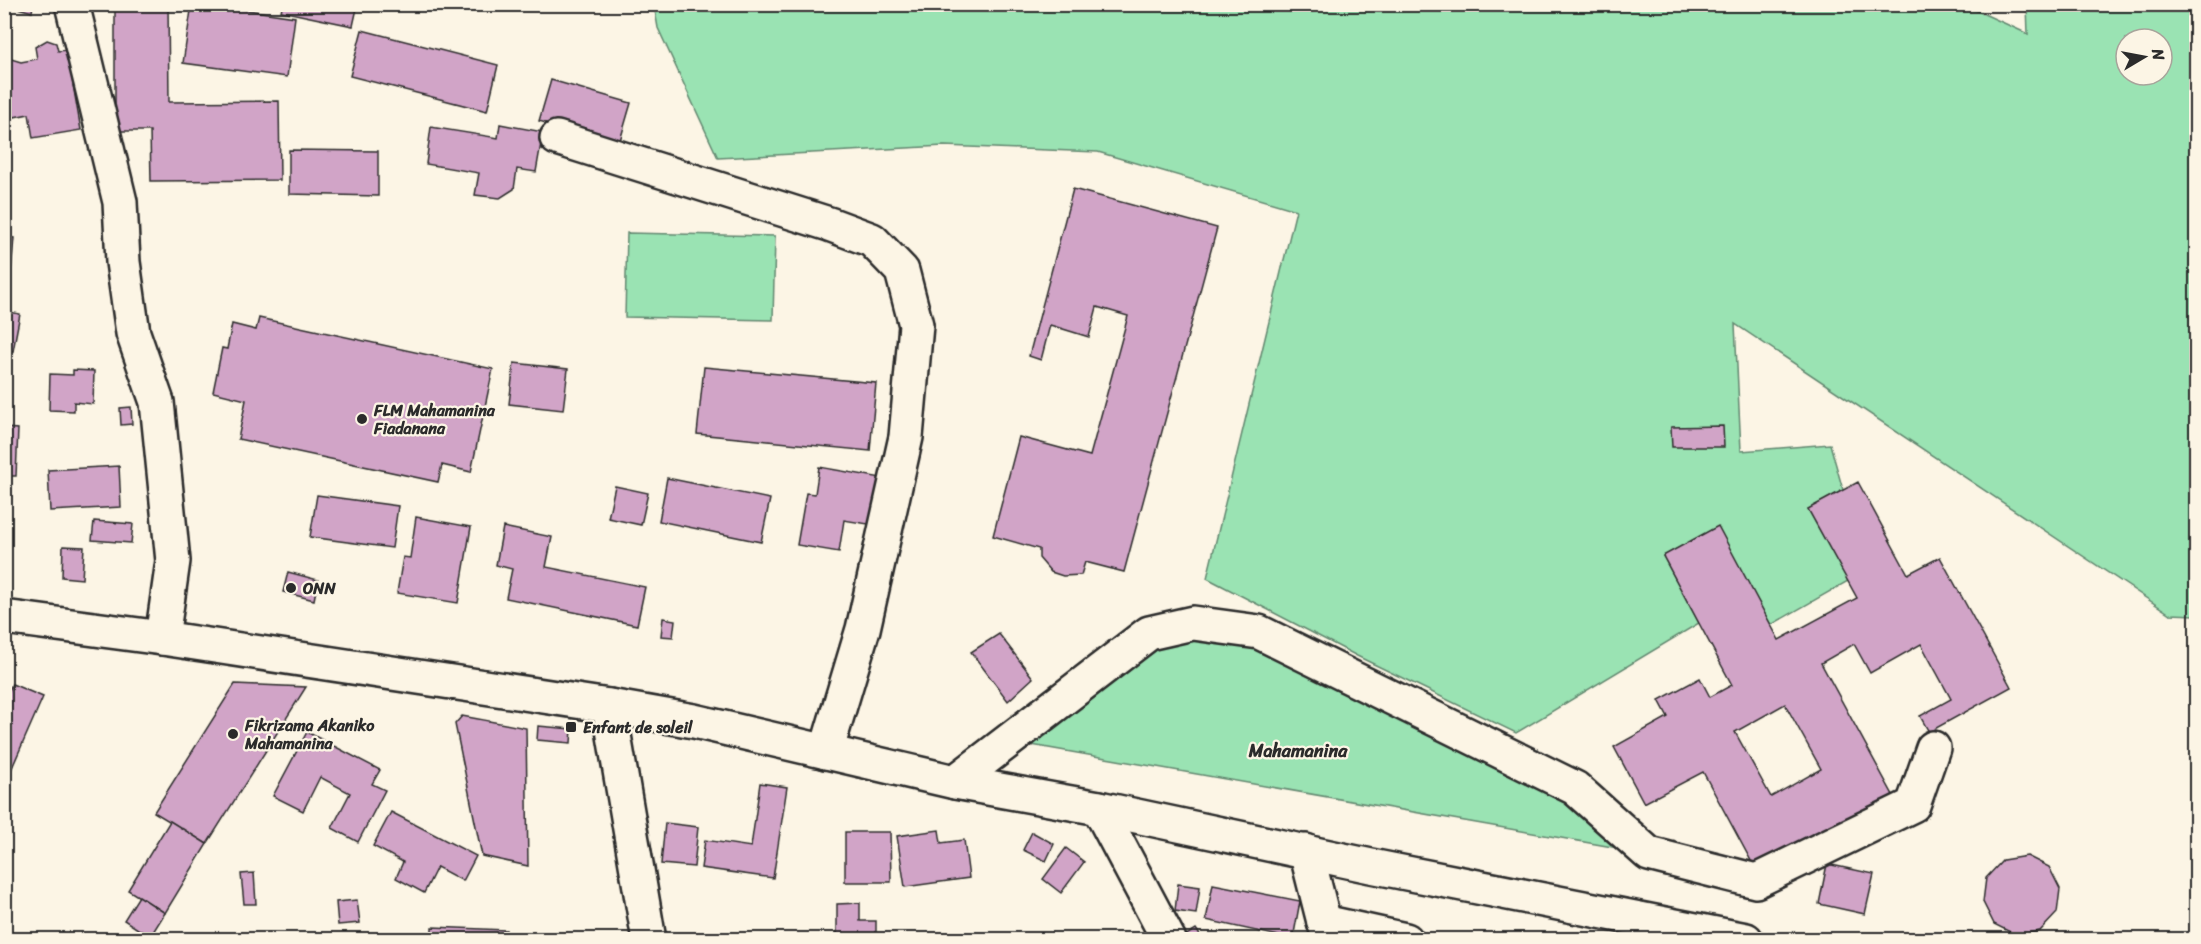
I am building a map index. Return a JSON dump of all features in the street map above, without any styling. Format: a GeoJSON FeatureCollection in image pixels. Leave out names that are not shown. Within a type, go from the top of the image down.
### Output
{"type":"FeatureCollection","features":[{"type":"Feature","properties":{"kind":"street"},"geometry":{"type":"LineString","coordinates":[[72,4],[120,202],[123,262],[134,333],[157,402],[172,561],[162,638]]}},
{"type":"Feature","properties":{"kind":"street"},"geometry":{"type":"LineString","coordinates":[[557,138],[829,224],[872,240],[902,271],[916,325],[906,437],[863,629],[826,752]]}},
{"type":"Feature","properties":{"kind":"street"},"geometry":{"type":"LineString","coordinates":[[4,617],[162,638],[609,706],[694,722],[955,782],[1099,808],[1371,866],[1746,939]]}},
{"type":"Feature","properties":{"kind":"street"},"geometry":{"type":"LineString","coordinates":[[955,782],[1149,633],[1193,623],[1259,632],[1575,788],[1649,854],[1756,881],[1913,805],[1933,748]]}},
{"type":"Feature","properties":{"kind":"street"},"geometry":{"type":"LineString","coordinates":[[609,706],[649,939]]}},
{"type":"Feature","properties":{"kind":"street"},"geometry":{"type":"LineString","coordinates":[[1099,808],[1169,939]]}},
{"type":"Feature","properties":{"kind":"street"},"geometry":{"type":"LineString","coordinates":[[1306,851],[1328,931],[1406,939]]}},
{"type":"Feature","properties":{"kind":"green space"},"geometry":{"type":"Polygon","coordinates":[[[1962,4],[2028,34],[2027,5],[2196,5],[2196,615],[2170,614],[1735,324],[1741,451],[1830,444],[1843,490],[1808,509],[1848,581],[1771,625],[1717,527],[1663,556],[1699,623],[1516,733],[1357,656],[1207,578],[1296,210],[1098,152],[944,146],[718,158],[658,28],[654,5],[1962,4]]]}},
{"type":"Feature","properties":{"kind":"green space"},"geometry":{"type":"Polygon","coordinates":[[[627,233],[775,236],[773,320],[625,317],[627,233]]]}},
{"type":"Feature","properties":{"kind":"green space"},"geometry":{"type":"Polygon","coordinates":[[[1197,634],[1255,647],[1566,797],[1624,849],[1026,744],[1160,641],[1197,634]]]}},
{"type":"Feature","properties":{"kind":"building"},"geometry":{"type":"Polygon","coordinates":[[[4,4],[33,4],[32,12],[4,4]]]}},
{"type":"Feature","properties":{"kind":"building"},"geometry":{"type":"Polygon","coordinates":[[[115,4],[168,4],[169,102],[279,101],[280,180],[151,181],[150,131],[115,131],[115,4]]]}},
{"type":"Feature","properties":{"kind":"building"},"geometry":{"type":"Polygon","coordinates":[[[192,4],[295,17],[287,77],[183,63],[192,4]]]}},
{"type":"Feature","properties":{"kind":"building"},"geometry":{"type":"Polygon","coordinates":[[[283,4],[358,4],[353,26],[281,11],[283,4]]]}},
{"type":"Feature","properties":{"kind":"building"},"geometry":{"type":"Polygon","coordinates":[[[362,30],[498,65],[487,111],[350,76],[362,30]]]}},
{"type":"Feature","properties":{"kind":"building"},"geometry":{"type":"Polygon","coordinates":[[[47,40],[56,43],[58,51],[67,50],[81,130],[33,138],[29,114],[9,118],[4,90],[4,63],[8,58],[21,62],[37,59],[35,47],[47,40]]]}},
{"type":"Feature","properties":{"kind":"building"},"geometry":{"type":"Polygon","coordinates":[[[551,80],[631,103],[619,144],[539,121],[551,80]]]}},
{"type":"Feature","properties":{"kind":"building"},"geometry":{"type":"Polygon","coordinates":[[[500,124],[543,132],[536,172],[517,169],[514,189],[500,198],[475,195],[479,173],[426,164],[431,127],[498,138],[500,124]]]}},
{"type":"Feature","properties":{"kind":"building"},"geometry":{"type":"Polygon","coordinates":[[[289,150],[378,151],[378,196],[289,194],[289,150]]]}},
{"type":"Feature","properties":{"kind":"building"},"geometry":{"type":"Polygon","coordinates":[[[1073,189],[1217,228],[1124,572],[1085,562],[1081,575],[1063,576],[1051,572],[1039,558],[1039,549],[993,536],[1019,437],[1090,456],[1128,316],[1097,307],[1089,337],[1050,325],[1041,360],[1029,356],[1073,189]]]}},
{"type":"Feature","properties":{"kind":"building"},"geometry":{"type":"Polygon","coordinates":[[[4,237],[14,238],[11,272],[4,272],[4,237]]]}},
{"type":"Feature","properties":{"kind":"building"},"geometry":{"type":"Polygon","coordinates":[[[4,311],[20,314],[13,351],[4,349],[4,311]]]}},
{"type":"Feature","properties":{"kind":"building","name":"FLM Mahamanina Fiadanana"},"geometry":{"type":"Polygon","coordinates":[[[259,318],[493,369],[471,472],[442,465],[438,482],[238,439],[246,400],[213,392],[222,348],[227,349],[232,324],[256,330],[259,318]]]}},
{"type":"Feature","properties":{"kind":"building"},"geometry":{"type":"Polygon","coordinates":[[[514,363],[568,369],[563,410],[509,404],[514,363]]]}},
{"type":"Feature","properties":{"kind":"building"},"geometry":{"type":"Polygon","coordinates":[[[704,367],[876,383],[870,451],[697,434],[704,367]]]}},
{"type":"Feature","properties":{"kind":"building"},"geometry":{"type":"Polygon","coordinates":[[[73,370],[94,371],[93,404],[74,402],[74,411],[49,410],[50,374],[73,375],[73,370]]]}},
{"type":"Feature","properties":{"kind":"building"},"geometry":{"type":"Polygon","coordinates":[[[131,407],[132,424],[121,425],[120,408],[131,407]]]}},
{"type":"Feature","properties":{"kind":"building"},"geometry":{"type":"Polygon","coordinates":[[[1723,426],[1724,447],[1672,447],[1671,427],[1723,426]]]}},
{"type":"Feature","properties":{"kind":"building"},"geometry":{"type":"Polygon","coordinates":[[[4,428],[18,429],[16,476],[4,476],[4,428]]]}},
{"type":"Feature","properties":{"kind":"building"},"geometry":{"type":"Polygon","coordinates":[[[119,466],[121,507],[50,511],[48,470],[119,466]]]}},
{"type":"Feature","properties":{"kind":"building"},"geometry":{"type":"Polygon","coordinates":[[[819,467],[882,478],[874,525],[844,520],[839,552],[797,545],[806,493],[815,494],[819,467]]]}},
{"type":"Feature","properties":{"kind":"building"},"geometry":{"type":"Polygon","coordinates":[[[667,478],[770,499],[761,542],[659,521],[667,478]]]}},
{"type":"Feature","properties":{"kind":"building"},"geometry":{"type":"Polygon","coordinates":[[[1858,482],[1908,574],[1940,557],[2011,687],[1929,732],[1920,716],[1951,699],[1921,644],[1870,673],[1854,644],[1821,663],[1893,795],[1756,870],[1703,772],[1644,803],[1614,747],[1668,717],[1659,700],[1700,678],[1710,697],[1732,685],[1663,556],[1718,526],[1779,640],[1857,598],[1808,509],[1858,482]],[[1785,704],[1735,732],[1771,797],[1821,769],[1785,704]]]}},
{"type":"Feature","properties":{"kind":"building"},"geometry":{"type":"Polygon","coordinates":[[[615,486],[648,493],[641,525],[608,518],[615,486]]]}},
{"type":"Feature","properties":{"kind":"building"},"geometry":{"type":"Polygon","coordinates":[[[317,495],[398,506],[392,548],[310,537],[317,495]]]}},
{"type":"Feature","properties":{"kind":"building"},"geometry":{"type":"Polygon","coordinates":[[[416,517],[471,527],[458,603],[397,593],[403,557],[410,558],[416,517]]]}},
{"type":"Feature","properties":{"kind":"building"},"geometry":{"type":"Polygon","coordinates":[[[94,521],[133,524],[131,543],[92,540],[94,521]]]}},
{"type":"Feature","properties":{"kind":"building"},"geometry":{"type":"Polygon","coordinates":[[[503,527],[552,537],[546,567],[645,587],[637,625],[506,598],[512,569],[496,565],[503,527]]]}},
{"type":"Feature","properties":{"kind":"building"},"geometry":{"type":"Polygon","coordinates":[[[63,546],[84,547],[82,579],[62,577],[63,546]]]}},
{"type":"Feature","properties":{"kind":"building"},"geometry":{"type":"Polygon","coordinates":[[[288,572],[318,580],[314,600],[283,592],[288,572]]]}},
{"type":"Feature","properties":{"kind":"building"},"geometry":{"type":"Polygon","coordinates":[[[663,618],[675,620],[673,637],[661,636],[663,618]]]}},
{"type":"Feature","properties":{"kind":"building"},"geometry":{"type":"Polygon","coordinates":[[[999,634],[1033,678],[1008,701],[971,652],[999,634]]]}},
{"type":"Feature","properties":{"kind":"building"},"geometry":{"type":"Polygon","coordinates":[[[12,684],[43,697],[4,786],[4,701],[12,684]]]}},
{"type":"Feature","properties":{"kind":"building"},"geometry":{"type":"Polygon","coordinates":[[[235,684],[306,687],[207,844],[154,812],[235,684]]]}},
{"type":"Feature","properties":{"kind":"building"},"geometry":{"type":"Polygon","coordinates":[[[462,716],[526,728],[528,866],[482,856],[455,724],[462,716]]]}},
{"type":"Feature","properties":{"kind":"building"},"geometry":{"type":"Polygon","coordinates":[[[538,726],[572,729],[571,743],[537,740],[538,726]]]}},
{"type":"Feature","properties":{"kind":"building"},"geometry":{"type":"Polygon","coordinates":[[[307,732],[380,770],[372,784],[385,790],[358,842],[332,828],[350,793],[320,777],[303,811],[273,796],[307,732]]]}},
{"type":"Feature","properties":{"kind":"building"},"geometry":{"type":"Polygon","coordinates":[[[760,783],[787,787],[773,878],[701,868],[705,840],[751,847],[760,783]]]}},
{"type":"Feature","properties":{"kind":"building"},"geometry":{"type":"Polygon","coordinates":[[[391,812],[476,856],[463,881],[437,867],[424,893],[396,878],[403,862],[373,846],[391,812]]]}},
{"type":"Feature","properties":{"kind":"building"},"geometry":{"type":"Polygon","coordinates":[[[170,821],[207,844],[165,913],[128,890],[170,821]]]}},
{"type":"Feature","properties":{"kind":"building"},"geometry":{"type":"Polygon","coordinates":[[[665,823],[698,827],[694,867],[661,864],[665,823]]]}},
{"type":"Feature","properties":{"kind":"building"},"geometry":{"type":"Polygon","coordinates":[[[939,830],[941,843],[964,840],[969,878],[905,887],[897,836],[939,830]]]}},
{"type":"Feature","properties":{"kind":"building"},"geometry":{"type":"Polygon","coordinates":[[[845,832],[890,832],[891,882],[845,882],[845,832]]]}},
{"type":"Feature","properties":{"kind":"building"},"geometry":{"type":"Polygon","coordinates":[[[1032,832],[1054,844],[1046,861],[1023,850],[1032,832]]]}},
{"type":"Feature","properties":{"kind":"building"},"geometry":{"type":"Polygon","coordinates":[[[1066,848],[1084,862],[1061,893],[1043,879],[1066,848]]]}},
{"type":"Feature","properties":{"kind":"building"},"geometry":{"type":"Polygon","coordinates":[[[2027,856],[2049,867],[2060,889],[2057,913],[2040,931],[2016,935],[1994,924],[1983,902],[1986,878],[2003,860],[2027,856]]]}},
{"type":"Feature","properties":{"kind":"building"},"geometry":{"type":"Polygon","coordinates":[[[1827,864],[1874,874],[1865,914],[1819,904],[1827,864]]]}},
{"type":"Feature","properties":{"kind":"building"},"geometry":{"type":"Polygon","coordinates":[[[254,873],[256,904],[244,904],[241,874],[254,873]]]}},
{"type":"Feature","properties":{"kind":"building"},"geometry":{"type":"Polygon","coordinates":[[[1178,884],[1200,887],[1196,914],[1175,911],[1178,884]]]}},
{"type":"Feature","properties":{"kind":"building"},"geometry":{"type":"Polygon","coordinates":[[[1213,884],[1300,901],[1293,939],[1206,920],[1213,884]]]}},
{"type":"Feature","properties":{"kind":"building"},"geometry":{"type":"Polygon","coordinates":[[[139,896],[165,913],[150,937],[124,920],[139,896]]]}},
{"type":"Feature","properties":{"kind":"building"},"geometry":{"type":"Polygon","coordinates":[[[357,900],[360,923],[338,925],[336,902],[357,900]]]}},
{"type":"Feature","properties":{"kind":"building"},"geometry":{"type":"Polygon","coordinates":[[[860,903],[860,921],[876,921],[876,940],[837,940],[837,904],[860,903]]]}},
{"type":"Feature","properties":{"kind":"building"},"geometry":{"type":"Polygon","coordinates":[[[432,927],[506,930],[506,940],[432,940],[432,927]]]}},
{"type":"Feature","properties":{"kind":"building"},"geometry":{"type":"Polygon","coordinates":[[[1196,929],[1203,940],[1185,940],[1183,937],[1196,929]]]}},
{"type":"Feature","properties":{"kind":"place","name":"FLM Mahamanina Fiadanana"},"geometry":{"type":"Point","coordinates":[362,419]}},
{"type":"Feature","properties":{"kind":"place","name":"ONN"},"geometry":{"type":"Point","coordinates":[291,588]}},
{"type":"Feature","properties":{"kind":"place","name":"Enfant de soleil"},"geometry":{"type":"Point","coordinates":[571,727]}},
{"type":"Feature","properties":{"kind":"place","name":"Fikrizama Akaniko Mahamanina"},"geometry":{"type":"Point","coordinates":[233,734]}},
{"type":"Feature","properties":{"kind":"district","name":"Mahamanina"},"geometry":{"type":"Point","coordinates":[1298,751]}}]}
